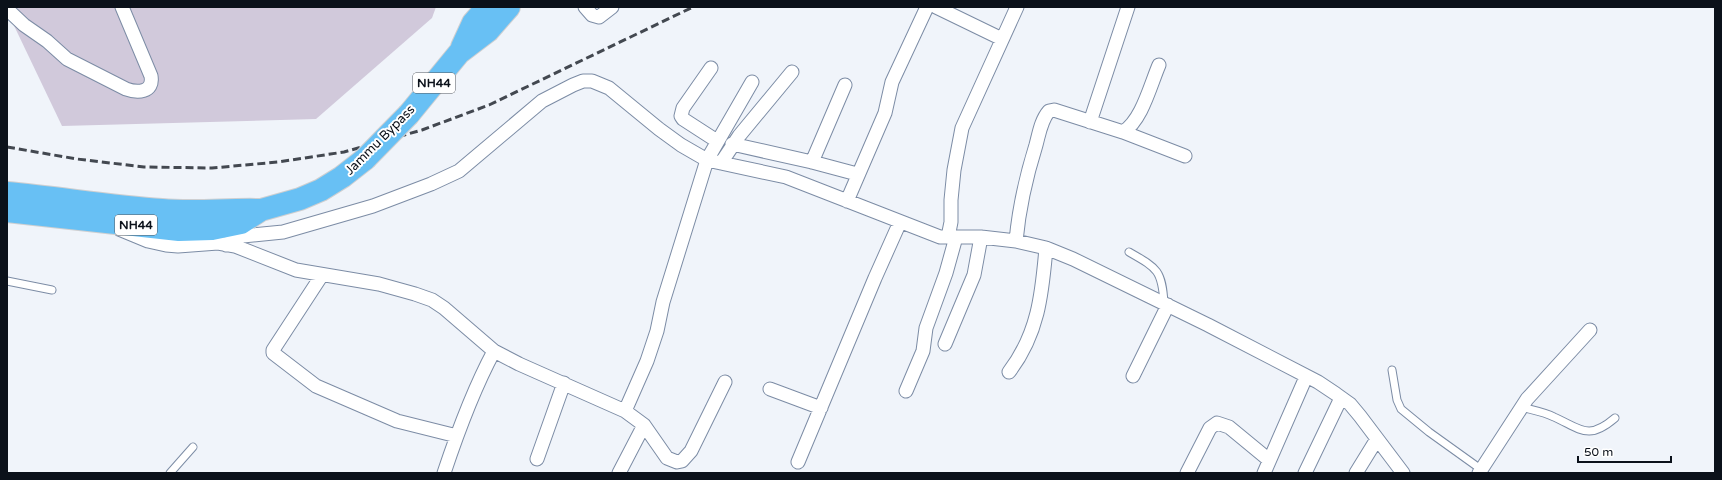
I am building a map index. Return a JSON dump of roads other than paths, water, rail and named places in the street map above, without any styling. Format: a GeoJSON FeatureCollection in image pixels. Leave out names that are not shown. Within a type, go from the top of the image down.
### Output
{"type":"FeatureCollection","features":[{"type":"Feature","properties":{"kind":"highway","name":"Jammu Bypass"},"geometry":{"type":"LineString","coordinates":[[459,53],[473,23],[487,7]]}},
{"type":"Feature","properties":{"kind":"highway","name":"Jammu Bypass"},"geometry":{"type":"LineString","coordinates":[[7,211],[179,230],[212,229],[241,222],[261,210],[300,199],[321,190],[342,177],[365,159],[409,114],[459,53],[488,31],[509,7]]}},
{"type":"Feature","properties":{"kind":"highway","name":"Jammu Bypass"},"geometry":{"type":"LineString","coordinates":[[7,193],[161,210],[193,212],[234,209],[261,210]]}},
{"type":"Feature","properties":{"kind":"street"},"geometry":{"type":"LineString","coordinates":[[7,9],[24,26],[47,41],[67,58],[126,89],[132,91],[145,90],[149,88],[151,84],[151,76],[122,7]]}},
{"type":"Feature","properties":{"kind":"street"},"geometry":{"type":"LineString","coordinates":[[586,7],[592,15],[599,17],[612,7]]}},
{"type":"Feature","properties":{"kind":"street"},"geometry":{"type":"LineString","coordinates":[[852,186],[885,113],[892,82],[927,7]]}},
{"type":"Feature","properties":{"kind":"street"},"geometry":{"type":"LineString","coordinates":[[936,7],[1002,39]]}},
{"type":"Feature","properties":{"kind":"street"},"geometry":{"type":"LineString","coordinates":[[906,391],[923,351],[926,328],[946,273],[951,232],[951,200],[962,128],[1017,7]]}},
{"type":"Feature","properties":{"kind":"street"},"geometry":{"type":"LineString","coordinates":[[1090,122],[1128,7]]}},
{"type":"Feature","properties":{"kind":"street"},"geometry":{"type":"LineString","coordinates":[[1123,132],[1132,126],[1137,117],[1159,65]]}},
{"type":"Feature","properties":{"kind":"street"},"geometry":{"type":"LineString","coordinates":[[711,68],[683,108],[681,116],[713,149]]}},
{"type":"Feature","properties":{"kind":"street"},"geometry":{"type":"LineString","coordinates":[[727,152],[792,72]]}},
{"type":"Feature","properties":{"kind":"street"},"geometry":{"type":"LineString","coordinates":[[226,244],[243,236],[283,232],[373,206],[459,171],[538,104],[573,85],[583,81],[592,81],[609,88],[681,145],[812,162],[852,186],[900,222],[932,234],[951,232],[981,237],[1016,238],[1073,259],[1166,304],[1306,377],[1341,398],[1350,404],[1403,473]]}},
{"type":"Feature","properties":{"kind":"street"},"geometry":{"type":"LineString","coordinates":[[625,411],[647,361],[658,330],[663,302],[713,149],[752,82]]}},
{"type":"Feature","properties":{"kind":"street"},"geometry":{"type":"LineString","coordinates":[[812,162],[845,85]]}},
{"type":"Feature","properties":{"kind":"street"},"geometry":{"type":"LineString","coordinates":[[1016,238],[1026,177],[1046,113],[1049,111],[1054,110],[1123,132],[1186,156]]}},
{"type":"Feature","properties":{"kind":"street"},"geometry":{"type":"LineString","coordinates":[[727,152],[786,177],[852,186]]}},
{"type":"Feature","properties":{"kind":"street"},"geometry":{"type":"LineString","coordinates":[[107,222],[148,242],[166,245],[226,244],[243,248],[296,270],[379,284],[432,300],[444,308],[494,351],[519,364],[625,411],[644,425],[675,468],[691,451],[725,382]]}},
{"type":"Feature","properties":{"kind":"street"},"geometry":{"type":"LineString","coordinates":[[798,462],[877,272],[900,222]]}},
{"type":"Feature","properties":{"kind":"street"},"geometry":{"type":"LineString","coordinates":[[946,344],[974,275],[981,237]]}},
{"type":"Feature","properties":{"kind":"street"},"geometry":{"type":"LineString","coordinates":[[1009,372],[1026,348],[1032,334],[1041,300],[1046,248]]}},
{"type":"Feature","properties":{"kind":"street"},"geometry":{"type":"LineString","coordinates":[[322,275],[273,350],[273,353],[310,383],[316,386],[397,421],[457,436]]}},
{"type":"Feature","properties":{"kind":"street"},"geometry":{"type":"LineString","coordinates":[[1133,376],[1166,304]]}},
{"type":"Feature","properties":{"kind":"street"},"geometry":{"type":"LineString","coordinates":[[1481,471],[1521,407],[1590,330]]}},
{"type":"Feature","properties":{"kind":"street"},"geometry":{"type":"LineString","coordinates":[[444,473],[479,381],[494,351]]}},
{"type":"Feature","properties":{"kind":"street"},"geometry":{"type":"LineString","coordinates":[[1264,473],[1306,377]]}},
{"type":"Feature","properties":{"kind":"street"},"geometry":{"type":"LineString","coordinates":[[537,458],[564,383]]}},
{"type":"Feature","properties":{"kind":"street"},"geometry":{"type":"LineString","coordinates":[[770,389],[821,408]]}},
{"type":"Feature","properties":{"kind":"street"},"geometry":{"type":"LineString","coordinates":[[1305,473],[1341,398]]}},
{"type":"Feature","properties":{"kind":"street"},"geometry":{"type":"LineString","coordinates":[[1187,473],[1210,428],[1217,422],[1229,427],[1269,460]]}},
{"type":"Feature","properties":{"kind":"street"},"geometry":{"type":"LineString","coordinates":[[619,473],[644,425]]}},
{"type":"Feature","properties":{"kind":"street"},"geometry":{"type":"LineString","coordinates":[[1356,473],[1377,438]]}},
{"type":"Feature","properties":{"kind":"lane"},"geometry":{"type":"LineString","coordinates":[[1129,252],[1146,262],[1158,272],[1163,287],[1166,304]]}},
{"type":"Feature","properties":{"kind":"lane"},"geometry":{"type":"LineString","coordinates":[[7,281],[52,290]]}},
{"type":"Feature","properties":{"kind":"lane"},"geometry":{"type":"LineString","coordinates":[[1392,370],[1396,400],[1401,409],[1481,471]]}},
{"type":"Feature","properties":{"kind":"lane"},"geometry":{"type":"LineString","coordinates":[[1521,407],[1554,416],[1573,428],[1590,431],[1604,428],[1615,418]]}},
{"type":"Feature","properties":{"kind":"lane"},"geometry":{"type":"LineString","coordinates":[[170,473],[193,447]]}},
{"type":"Feature","properties":{"kind":"railway"},"geometry":{"type":"LineString","coordinates":[[7,147],[77,159],[144,167],[212,168],[278,162],[344,152],[422,130],[489,105],[693,7]]}}]}
